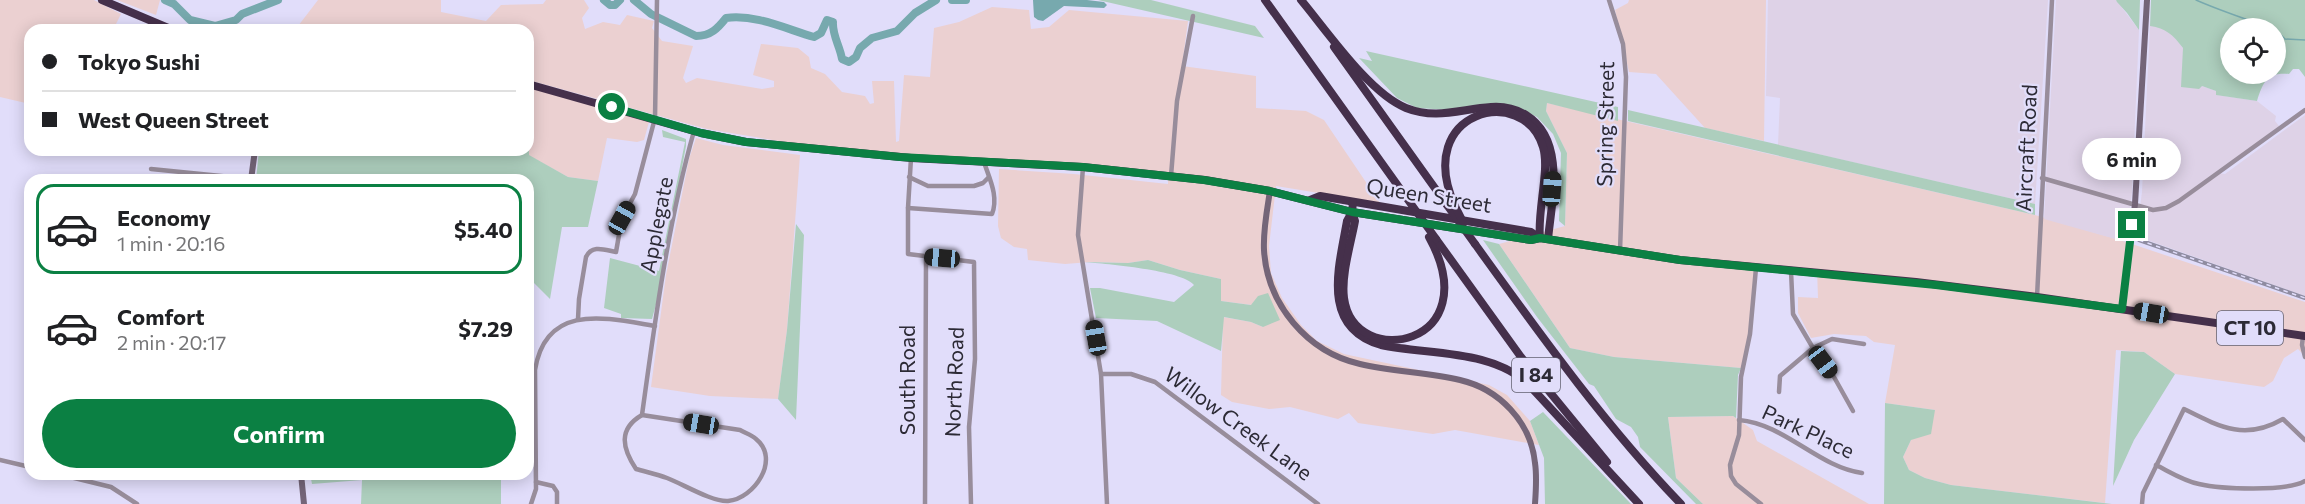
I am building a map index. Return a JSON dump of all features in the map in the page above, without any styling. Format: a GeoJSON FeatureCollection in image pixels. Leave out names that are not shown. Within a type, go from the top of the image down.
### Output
{"type":"FeatureCollection","features":[{"type":"Feature","properties":{"kind":"highway"},"geometry":{"type":"LineString","coordinates":[[102,0],[159,24]]}},
{"type":"Feature","properties":{"kind":"highway"},"geometry":{"type":"LineString","coordinates":[[1265,0],[1406,197],[1432,238],[1444,276],[1445,294],[1441,311],[1431,325],[1418,335],[1396,340],[1376,337],[1359,327],[1349,314],[1344,299],[1344,284],[1355,220],[1353,207]]}},
{"type":"Feature","properties":{"kind":"highway"},"geometry":{"type":"LineString","coordinates":[[1301,0],[1346,65],[1451,206]]}},
{"type":"Feature","properties":{"kind":"highway"},"geometry":{"type":"LineString","coordinates":[[1328,36],[1390,99],[1413,111],[1441,115],[1504,107],[1524,114],[1537,124],[1550,145],[1553,161],[1544,239]]}},
{"type":"Feature","properties":{"kind":"highway","name":"Queen Street"},"geometry":{"type":"LineString","coordinates":[[534,86],[655,118],[694,131],[746,142],[911,158],[1083,167],[1171,176],[1270,191],[1318,204],[1353,207],[1531,240],[1544,239],[1680,260],[1916,282],[2037,297],[2304,336]]}},
{"type":"Feature","properties":{"kind":"highway"},"geometry":{"type":"LineString","coordinates":[[1451,206],[1444,162],[1447,147],[1455,132],[1467,121],[1479,115],[1498,112],[1515,116],[1532,128],[1540,140],[1544,154],[1539,224],[1544,239]]}},
{"type":"Feature","properties":{"kind":"highway","name":"I 84"},"geometry":{"type":"LineString","coordinates":[[1451,206],[1475,244],[1585,393],[1681,504]]}},
{"type":"Feature","properties":{"kind":"highway"},"geometry":{"type":"LineString","coordinates":[[1353,207],[1347,221],[1337,292],[1344,316],[1354,331],[1367,340],[1381,345],[1485,361],[1509,370],[1529,385],[1639,504]]}},
{"type":"Feature","properties":{"kind":"highway","name":"I 84"},"geometry":{"type":"LineString","coordinates":[[1432,238],[1543,384],[1592,445],[1645,504]]}},
{"type":"Feature","properties":{"kind":"street"},"geometry":{"type":"LineString","coordinates":[[655,118],[657,0]]}},
{"type":"Feature","properties":{"kind":"street","name":"Spring Street"},"geometry":{"type":"LineString","coordinates":[[1609,0],[1623,45],[1626,77],[1620,251]]}},
{"type":"Feature","properties":{"kind":"street","name":"Aircraft Road"},"geometry":{"type":"LineString","coordinates":[[2037,297],[2052,0]]}},
{"type":"Feature","properties":{"kind":"street"},"geometry":{"type":"LineString","coordinates":[[2122,309],[2135,204],[2147,0]]}},
{"type":"Feature","properties":{"kind":"street"},"geometry":{"type":"LineString","coordinates":[[1171,176],[1177,101],[1193,16]]}},
{"type":"Feature","properties":{"kind":"street"},"geometry":{"type":"LineString","coordinates":[[2042,178],[2153,210],[2166,208],[2180,201],[2305,111]]}},
{"type":"Feature","properties":{"kind":"street","name":"Applegate"},"geometry":{"type":"LineString","coordinates":[[578,319],[579,300],[588,252],[598,249],[616,252],[622,218],[635,194],[655,118]]}},
{"type":"Feature","properties":{"kind":"street","name":"Applegate"},"geometry":{"type":"LineString","coordinates":[[642,415],[655,326],[685,163],[694,131]]}},
{"type":"Feature","properties":{"kind":"street"},"geometry":{"type":"LineString","coordinates":[[252,174],[254,156]]}},
{"type":"Feature","properties":{"kind":"street"},"geometry":{"type":"LineString","coordinates":[[911,158],[908,254],[926,257]]}},
{"type":"Feature","properties":{"kind":"street"},"geometry":{"type":"LineString","coordinates":[[908,208],[992,214],[994,188],[988,178],[984,162]]}},
{"type":"Feature","properties":{"kind":"street"},"geometry":{"type":"LineString","coordinates":[[1083,167],[1078,235],[1101,374],[1107,504]]}},
{"type":"Feature","properties":{"kind":"street"},"geometry":{"type":"LineString","coordinates":[[151,169],[201,174]]}},
{"type":"Feature","properties":{"kind":"street"},"geometry":{"type":"LineString","coordinates":[[909,177],[928,186],[974,186],[983,183],[988,178]]}},
{"type":"Feature","properties":{"kind":"street"},"geometry":{"type":"LineString","coordinates":[[1270,191],[1264,231],[1265,264],[1276,296],[1294,324],[1318,345],[1346,360],[1367,366],[1463,381],[1496,396],[1517,417],[1530,442],[1535,462],[1535,504]]}},
{"type":"Feature","properties":{"kind":"street","name":"North Road"},"geometry":{"type":"LineString","coordinates":[[926,257],[974,262],[975,359],[969,426],[971,504]]}},
{"type":"Feature","properties":{"kind":"street","name":"South Road"},"geometry":{"type":"LineString","coordinates":[[925,504],[926,257]]}},
{"type":"Feature","properties":{"kind":"street"},"geometry":{"type":"LineString","coordinates":[[1756,268],[1750,334],[1741,377],[1739,435],[1730,465],[1731,476],[1741,490],[1761,504]]}},
{"type":"Feature","properties":{"kind":"street"},"geometry":{"type":"LineString","coordinates":[[1791,271],[1793,314],[1853,411]]}},
{"type":"Feature","properties":{"kind":"street"},"geometry":{"type":"LineString","coordinates":[[531,504],[535,496],[536,482],[536,363],[544,343],[565,324],[578,319],[597,318],[655,326]]}},
{"type":"Feature","properties":{"kind":"street"},"geometry":{"type":"LineString","coordinates":[[2304,336],[2302,345],[2305,357]]}},
{"type":"Feature","properties":{"kind":"street"},"geometry":{"type":"LineString","coordinates":[[1779,392],[1780,376],[1813,348],[1832,339],[1864,344]]}},
{"type":"Feature","properties":{"kind":"street","name":"Willow Creek Lane"},"geometry":{"type":"LineString","coordinates":[[1101,374],[1131,374],[1158,384],[1318,504]]}},
{"type":"Feature","properties":{"kind":"street"},"geometry":{"type":"LineString","coordinates":[[2142,504],[2144,493],[2156,465],[2184,409],[2218,426],[2246,431],[2262,429],[2283,419],[2305,440]]}},
{"type":"Feature","properties":{"kind":"street","name":"Applegate"},"geometry":{"type":"LineString","coordinates":[[642,415],[740,430],[748,434],[762,445],[766,467],[762,476],[757,484],[738,499],[726,501],[667,478],[636,469],[626,454],[624,439],[631,421],[642,415]]}},
{"type":"Feature","properties":{"kind":"street","name":"Park Place"},"geometry":{"type":"LineString","coordinates":[[1739,420],[1776,432],[1848,471],[1862,473]]}},
{"type":"Feature","properties":{"kind":"street"},"geometry":{"type":"LineString","coordinates":[[0,460],[24,466]]}},
{"type":"Feature","properties":{"kind":"street"},"geometry":{"type":"LineString","coordinates":[[2156,465],[2185,480],[2212,487],[2283,488],[2305,481]]}},
{"type":"Feature","properties":{"kind":"street"},"geometry":{"type":"LineString","coordinates":[[82,480],[111,487],[138,504]]}},
{"type":"Feature","properties":{"kind":"street"},"geometry":{"type":"LineString","coordinates":[[302,480],[304,504]]}},
{"type":"Feature","properties":{"kind":"street"},"geometry":{"type":"LineString","coordinates":[[536,482],[553,486],[557,492],[557,504]]}},
{"type":"Feature","properties":{"kind":"shaded area"},"geometry":{"type":"Polygon","coordinates":[[[0,0],[94,0],[121,14],[116,24],[24,24],[24,103],[0,97],[0,0]]]}},
{"type":"Feature","properties":{"kind":"shaded area"},"geometry":{"type":"Polygon","coordinates":[[[117,0],[160,0],[156,15],[117,0]]]}},
{"type":"Feature","properties":{"kind":"shaded area"},"geometry":{"type":"Polygon","coordinates":[[[318,0],[441,0],[441,12],[486,21],[501,5],[543,4],[546,0],[584,0],[589,8],[582,18],[585,29],[603,22],[620,25],[627,15],[654,21],[652,28],[662,41],[693,46],[683,78],[686,83],[697,78],[762,89],[774,87],[774,81],[753,75],[761,44],[798,48],[809,57],[811,68],[825,74],[842,92],[865,96],[870,104],[874,103],[872,81],[894,81],[896,142],[899,141],[904,75],[930,77],[934,28],[959,22],[992,7],[1029,10],[1031,29],[1049,27],[1069,10],[1188,21],[1182,66],[1256,76],[1256,108],[1306,111],[1324,120],[1380,203],[1276,186],[1269,246],[1271,273],[1282,298],[1301,325],[1317,341],[1344,354],[1489,385],[1507,395],[1530,421],[1539,445],[1455,430],[1433,434],[1358,423],[1349,413],[1338,419],[1290,407],[1269,409],[1232,402],[1221,395],[1223,317],[1251,322],[1263,327],[1255,301],[1252,305],[1221,301],[1221,279],[1148,260],[1128,263],[1065,264],[1028,260],[1027,249],[1014,247],[1001,238],[998,226],[999,169],[1168,184],[1168,172],[821,148],[707,129],[534,82],[534,24],[300,24],[318,0]]]}},
{"type":"Feature","properties":{"kind":"shaded area"},"geometry":{"type":"Polygon","coordinates":[[[1033,0],[1087,0],[1104,2],[1107,5],[1104,8],[1064,6],[1043,21],[1034,17],[1033,0]]]}},
{"type":"Feature","properties":{"kind":"shaded area"},"geometry":{"type":"Polygon","coordinates":[[[1098,0],[1151,0],[1255,26],[1264,38],[1098,0]]]}},
{"type":"Feature","properties":{"kind":"shaded area"},"geometry":{"type":"Polygon","coordinates":[[[1629,0],[1766,0],[1764,141],[1705,128],[1656,74],[1629,72],[1615,10],[1628,3],[1629,0]]]}},
{"type":"Feature","properties":{"kind":"shaded area"},"geometry":{"type":"Polygon","coordinates":[[[1768,0],[2048,0],[2035,204],[1778,145],[1780,98],[1766,96],[1768,0]]]}},
{"type":"Feature","properties":{"kind":"shaded area"},"geometry":{"type":"Polygon","coordinates":[[[2056,0],[2116,0],[2139,30],[2132,192],[2126,242],[2044,219],[2056,0]]]}},
{"type":"Feature","properties":{"kind":"shaded area"},"geometry":{"type":"Polygon","coordinates":[[[2116,0],[2140,0],[2139,30],[2127,13],[2116,0]]]}},
{"type":"Feature","properties":{"kind":"shaded area"},"geometry":{"type":"Polygon","coordinates":[[[2151,0],[2305,0],[2305,77],[2299,69],[2293,69],[2286,74],[2286,18],[2220,18],[2220,84],[2264,84],[2257,101],[2216,95],[2216,91],[2202,86],[2199,89],[2181,87],[2183,48],[2176,39],[2160,28],[2150,26],[2151,0]]]}},
{"type":"Feature","properties":{"kind":"shaded area"},"geometry":{"type":"Polygon","coordinates":[[[2150,26],[2160,27],[2171,33],[2183,48],[2202,86],[2216,91],[2217,95],[2257,101],[2276,116],[2275,121],[2279,126],[2217,173],[2225,174],[2305,115],[2305,296],[2136,236],[2142,192],[2150,26]]]}},
{"type":"Feature","properties":{"kind":"shaded area"},"geometry":{"type":"Polygon","coordinates":[[[1366,51],[1618,107],[1618,121],[1547,103],[1546,111],[1567,153],[1565,226],[1559,221],[1561,153],[1553,134],[1537,117],[1519,108],[1450,110],[1417,108],[1397,98],[1359,58],[1372,61],[1366,51]]]}},
{"type":"Feature","properties":{"kind":"shaded area"},"geometry":{"type":"Polygon","coordinates":[[[534,88],[649,122],[644,140],[637,142],[607,138],[598,181],[568,177],[530,156],[534,156],[534,88]]]}},
{"type":"Feature","properties":{"kind":"shaded area"},"geometry":{"type":"Polygon","coordinates":[[[1547,103],[2035,215],[2123,241],[2305,302],[2305,356],[2298,349],[2284,358],[2273,381],[2264,387],[2175,374],[2144,352],[2116,350],[2105,503],[1951,485],[1925,478],[1909,470],[1903,457],[1911,440],[1935,410],[1885,403],[1895,345],[1874,342],[1866,336],[1834,334],[1811,338],[1798,313],[1798,297],[1818,298],[1817,269],[1756,263],[1752,333],[1741,368],[1614,357],[1570,348],[1499,244],[1565,226],[1567,153],[1546,111],[1547,103]]]}},
{"type":"Feature","properties":{"kind":"shaded area"},"geometry":{"type":"Polygon","coordinates":[[[1628,110],[2035,204],[2035,215],[1628,121],[1628,110]]]}},
{"type":"Feature","properties":{"kind":"shaded area"},"geometry":{"type":"Polygon","coordinates":[[[662,130],[686,139],[686,146],[658,297],[652,319],[621,318],[621,314],[604,308],[610,258],[659,271],[685,142],[663,137],[662,130]]]}},
{"type":"Feature","properties":{"kind":"shaded area"},"geometry":{"type":"Polygon","coordinates":[[[696,138],[723,145],[800,155],[787,330],[778,399],[710,396],[651,387],[666,275],[689,159],[696,138]]]}},
{"type":"Feature","properties":{"kind":"shaded area"},"geometry":{"type":"Polygon","coordinates":[[[258,156],[531,156],[568,177],[598,181],[588,227],[562,227],[550,299],[534,283],[534,174],[257,174],[258,156]]]}},
{"type":"Feature","properties":{"kind":"shaded area"},"geometry":{"type":"Polygon","coordinates":[[[796,224],[804,235],[796,420],[778,399],[787,330],[796,224]]]}},
{"type":"Feature","properties":{"kind":"shaded area"},"geometry":{"type":"Polygon","coordinates":[[[1483,240],[1499,244],[1570,348],[1614,357],[1741,368],[1738,375],[1736,418],[1733,416],[1668,417],[1676,478],[1703,504],[1696,504],[1640,447],[1638,437],[1631,427],[1616,419],[1594,386],[1589,384],[1537,317],[1483,240]]]}},
{"type":"Feature","properties":{"kind":"shaded area"},"geometry":{"type":"Polygon","coordinates":[[[1148,260],[1221,279],[1221,301],[1251,305],[1258,296],[1268,293],[1280,320],[1263,327],[1251,322],[1224,317],[1221,351],[1157,321],[1096,318],[1090,288],[1174,302],[1194,285],[1175,275],[1126,266],[1085,262],[1128,263],[1148,260]]]}},
{"type":"Feature","properties":{"kind":"shaded area"},"geometry":{"type":"Polygon","coordinates":[[[2121,351],[2144,352],[2175,374],[2134,440],[2113,486],[2121,351]]]}},
{"type":"Feature","properties":{"kind":"shaded area"},"geometry":{"type":"Polygon","coordinates":[[[1885,403],[1935,410],[1931,434],[1911,440],[1903,457],[1909,470],[1925,478],[1951,485],[2112,504],[1884,504],[1885,403]]]}},
{"type":"Feature","properties":{"kind":"shaded area"},"geometry":{"type":"Polygon","coordinates":[[[1543,412],[1631,504],[1545,504],[1544,458],[1530,421],[1543,412]]]}},
{"type":"Feature","properties":{"kind":"shaded area"},"geometry":{"type":"Polygon","coordinates":[[[1733,416],[1753,430],[1757,441],[1869,504],[1703,504],[1676,478],[1668,417],[1733,416]]]}},
{"type":"Feature","properties":{"kind":"shaded area"},"geometry":{"type":"Polygon","coordinates":[[[311,480],[362,480],[312,484],[311,480]]]}},
{"type":"Feature","properties":{"kind":"shaded area"},"geometry":{"type":"Polygon","coordinates":[[[362,480],[501,480],[501,504],[361,504],[362,480]]]}},
{"type":"Feature","properties":{"kind":"waterway"},"geometry":{"type":"LineString","coordinates":[[165,0],[174,4],[190,20],[207,24]]}},
{"type":"Feature","properties":{"kind":"waterway"},"geometry":{"type":"LineString","coordinates":[[222,24],[236,20],[242,14],[278,0]]}},
{"type":"Feature","properties":{"kind":"waterway"},"geometry":{"type":"LineString","coordinates":[[604,0],[610,5],[615,5],[620,0]]}},
{"type":"Feature","properties":{"kind":"waterway"},"geometry":{"type":"LineString","coordinates":[[634,0],[651,14],[696,36],[710,33],[726,18],[737,17],[760,20],[814,37],[821,33],[827,20],[833,22],[842,59],[849,62],[872,38],[897,31],[915,13],[936,0]]}},
{"type":"Feature","properties":{"kind":"waterway"},"geometry":{"type":"LineString","coordinates":[[952,0],[966,0]]}},
{"type":"Feature","properties":{"kind":"waterway"},"geometry":{"type":"LineString","coordinates":[[2196,0],[2243,18]]}},
{"type":"Feature","properties":{"kind":"waterway"},"geometry":{"type":"LineString","coordinates":[[2286,39],[2305,40]]}},
{"type":"Feature","properties":{"kind":"railway"},"geometry":{"type":"LineString","coordinates":[[2139,240],[2305,298]]}},
{"type":"Feature","properties":{"kind":"route"},"geometry":{"type":"LineString","coordinates":[[612,107],[701,133],[746,142],[900,157],[1083,167],[1204,180],[1270,191],[1352,212],[1531,240],[1540,238],[1680,260],[1936,285],[2122,309],[2132,225]]}}]}
